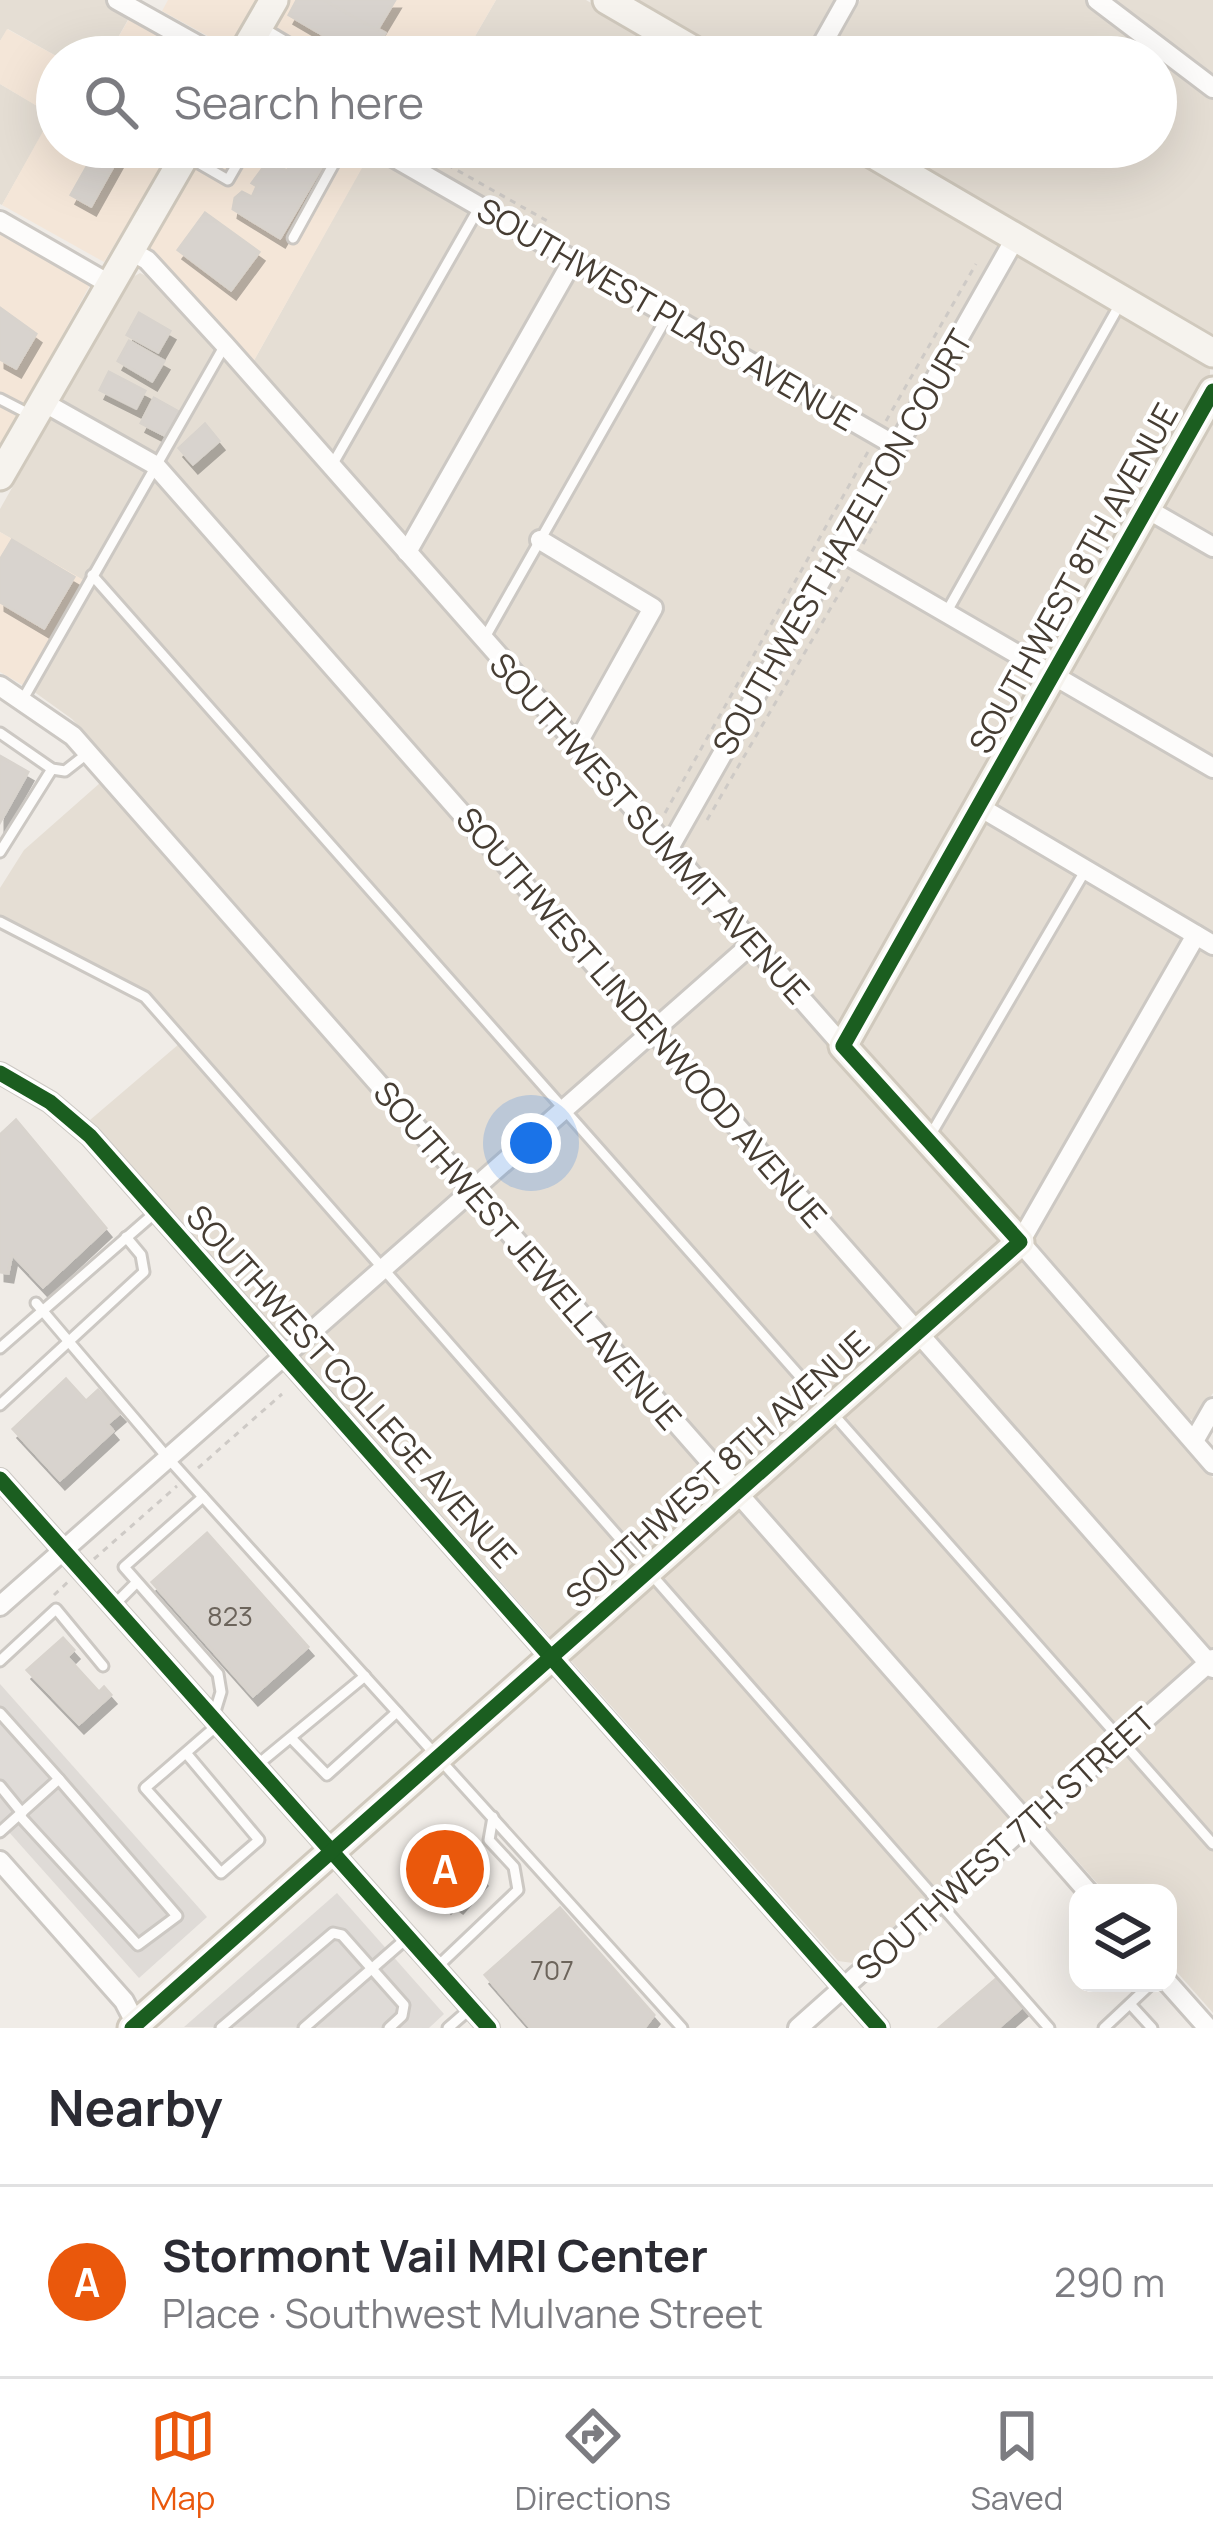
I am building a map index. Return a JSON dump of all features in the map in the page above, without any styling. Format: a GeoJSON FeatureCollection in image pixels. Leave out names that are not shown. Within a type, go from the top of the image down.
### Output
{"type":"FeatureCollection","features":[{"type":"Feature","properties":{"kind":"street"},"geometry":{"type":"LineString","coordinates":[[117,0],[181,36]]}},
{"type":"Feature","properties":{"kind":"street"},"geometry":{"type":"LineString","coordinates":[[253,36],[274,0]]}},
{"type":"Feature","properties":{"kind":"street"},"geometry":{"type":"LineString","coordinates":[[607,0],[670,36]]}},
{"type":"Feature","properties":{"kind":"street"},"geometry":{"type":"LineString","coordinates":[[827,36],[847,0]]}},
{"type":"Feature","properties":{"kind":"street"},"geometry":{"type":"LineString","coordinates":[[1097,0],[1144,36]]}},
{"type":"Feature","properties":{"kind":"street"},"geometry":{"type":"LineString","coordinates":[[1177,61],[1213,88]]}},
{"type":"Feature","properties":{"kind":"street"},"geometry":{"type":"LineString","coordinates":[[0,476],[178,168]]}},
{"type":"Feature","properties":{"kind":"street","name":"SOUTHWEST PLASS AVENUE"},"geometry":{"type":"LineString","coordinates":[[413,168],[896,446]]}},
{"type":"Feature","properties":{"kind":"street"},"geometry":{"type":"LineString","coordinates":[[897,168],[1213,353]]}},
{"type":"Feature","properties":{"kind":"street"},"geometry":{"type":"LineString","coordinates":[[0,221],[111,285]]}},
{"type":"Feature","properties":{"kind":"street","name":"SOUTHWEST HAZELTON COURT"},"geometry":{"type":"LineString","coordinates":[[669,848],[1016,237]]}},
{"type":"Feature","properties":{"kind":"street","name":"SOUTHWEST SUMMIT AVENUE"},"geometry":{"type":"LineString","coordinates":[[130,251],[147,260],[225,345],[1213,1464]]}},
{"type":"Feature","properties":{"kind":"street"},"geometry":{"type":"LineString","coordinates":[[407,553],[574,260]]}},
{"type":"Feature","properties":{"kind":"street","name":"SOUTHWEST 8TH AVENUE"},"geometry":{"type":"LineString","coordinates":[[843,1046],[1213,391]]}},
{"type":"Feature","properties":{"kind":"street","name":"SOUTHWEST LINDENWOOD AVENUE"},"geometry":{"type":"LineString","coordinates":[[38,409],[155,465],[1211,1664]]}},
{"type":"Feature","properties":{"kind":"street"},"geometry":{"type":"LineString","coordinates":[[1147,509],[1213,547]]}},
{"type":"Feature","properties":{"kind":"street"},"geometry":{"type":"LineString","coordinates":[[539,540],[653,608],[577,746]]}},
{"type":"Feature","properties":{"kind":"street"},"geometry":{"type":"LineString","coordinates":[[838,550],[1213,768]]}},
{"type":"Feature","properties":{"kind":"street","name":"SOUTHWEST JEWELL AVENUE"},"geometry":{"type":"LineString","coordinates":[[0,686],[88,753],[1081,1884]]}},
{"type":"Feature","properties":{"kind":"street"},"geometry":{"type":"LineString","coordinates":[[978,806],[1204,940],[1020,1242]]}},
{"type":"Feature","properties":{"kind":"street"},"geometry":{"type":"LineString","coordinates":[[0,1606],[754,942]]}},
{"type":"Feature","properties":{"kind":"street","name":"SOUTHWEST COLLEGE AVENUE"},"geometry":{"type":"LineString","coordinates":[[0,1073],[50,1102],[90,1136],[879,2028]]}},
{"type":"Feature","properties":{"kind":"street","name":"SOUTHWEST 8TH AVENUE"},"geometry":{"type":"LineString","coordinates":[[135,2027],[1020,1242]]}},
{"type":"Feature","properties":{"kind":"street"},"geometry":{"type":"LineString","coordinates":[[1193,1442],[1213,1408]]}},
{"type":"Feature","properties":{"kind":"street"},"geometry":{"type":"LineString","coordinates":[[0,1478],[489,2028]]}},
{"type":"Feature","properties":{"kind":"street","name":"SOUTHWEST 7TH STREET"},"geometry":{"type":"LineString","coordinates":[[798,2028],[1121,1738],[1211,1664]]}},
{"type":"Feature","properties":{"kind":"street"},"geometry":{"type":"LineString","coordinates":[[0,1861],[124,2001],[135,2027]]}},
{"type":"Feature","properties":{"kind":"street"},"geometry":{"type":"LineString","coordinates":[[1177,1992],[1209,2025]]}},
{"type":"Feature","properties":{"kind":"lane"},"geometry":{"type":"LineString","coordinates":[[259,25],[277,36]]}},
{"type":"Feature","properties":{"kind":"lane"},"geometry":{"type":"LineString","coordinates":[[211,168],[228,180],[235,168]]}},
{"type":"Feature","properties":{"kind":"lane"},"geometry":{"type":"LineString","coordinates":[[293,238],[332,168]]}},
{"type":"Feature","properties":{"kind":"lane"},"geometry":{"type":"LineString","coordinates":[[332,467],[479,206]]}},
{"type":"Feature","properties":{"kind":"lane"},"geometry":{"type":"LineString","coordinates":[[946,613],[1122,299]]}},
{"type":"Feature","properties":{"kind":"lane"},"geometry":{"type":"LineString","coordinates":[[483,640],[668,315]]}},
{"type":"Feature","properties":{"kind":"lane"},"geometry":{"type":"LineString","coordinates":[[23,700],[225,345]]}},
{"type":"Feature","properties":{"kind":"lane"},"geometry":{"type":"LineString","coordinates":[[0,400],[38,409]]}},
{"type":"Feature","properties":{"kind":"lane"},"geometry":{"type":"LineString","coordinates":[[92,575],[1213,1844]]}},
{"type":"Feature","properties":{"kind":"lane"},"geometry":{"type":"LineString","coordinates":[[0,733],[52,769],[65,771],[88,753]]}},
{"type":"Feature","properties":{"kind":"lane"},"geometry":{"type":"LineString","coordinates":[[0,852],[52,769]]}},
{"type":"Feature","properties":{"kind":"lane"},"geometry":{"type":"LineString","coordinates":[[927,1141],[1086,870]]}},
{"type":"Feature","properties":{"kind":"lane"},"geometry":{"type":"LineString","coordinates":[[0,922],[145,997],[1049,2028]]}},
{"type":"Feature","properties":{"kind":"lane"},"geometry":{"type":"LineString","coordinates":[[0,1348],[40,1307],[157,1211]]}},
{"type":"Feature","properties":{"kind":"lane"},"geometry":{"type":"LineString","coordinates":[[0,1405],[144,1272],[141,1255],[126,1238]]}},
{"type":"Feature","properties":{"kind":"lane"},"geometry":{"type":"LineString","coordinates":[[40,1307],[167,1457],[682,2028]]}},
{"type":"Feature","properties":{"kind":"lane"},"geometry":{"type":"LineString","coordinates":[[186,1753],[259,1840],[221,1874],[145,1788],[216,1721],[221,1691],[218,1674],[124,1568],[203,1497]]}},
{"type":"Feature","properties":{"kind":"lane"},"geometry":{"type":"LineString","coordinates":[[113,1606],[136,1582]]}},
{"type":"Feature","properties":{"kind":"lane"},"geometry":{"type":"LineString","coordinates":[[0,1661],[56,1609],[104,1666]]}},
{"type":"Feature","properties":{"kind":"lane"},"geometry":{"type":"LineString","coordinates":[[256,1766],[365,1676]]}},
{"type":"Feature","properties":{"kind":"lane"},"geometry":{"type":"LineString","coordinates":[[291,1738],[327,1775],[397,1712]]}},
{"type":"Feature","properties":{"kind":"lane"},"geometry":{"type":"LineString","coordinates":[[0,1713],[177,1916],[138,1945],[0,1786]]}},
{"type":"Feature","properties":{"kind":"lane"},"geometry":{"type":"LineString","coordinates":[[0,1832],[59,1779]]}},
{"type":"Feature","properties":{"kind":"lane"},"geometry":{"type":"LineString","coordinates":[[436,1968],[518,1890],[514,1867],[489,1840],[493,1817]]}},
{"type":"Feature","properties":{"kind":"lane"},"geometry":{"type":"LineString","coordinates":[[220,2028],[332,1933],[342,1935],[404,2005],[402,2016],[389,2028]]}},
{"type":"Feature","properties":{"kind":"lane"},"geometry":{"type":"LineString","coordinates":[[304,2028],[408,1936]]}},
{"type":"Feature","properties":{"kind":"lane"},"geometry":{"type":"LineString","coordinates":[[1104,2028],[1142,1992]]}},
{"type":"Feature","properties":{"kind":"lane"},"geometry":{"type":"LineString","coordinates":[[1130,2003],[1152,2028]]}},
{"type":"Feature","properties":{"kind":"lane"},"geometry":{"type":"LineString","coordinates":[[448,2028],[471,2008]]}},
{"type":"Feature","properties":{"kind":"path"},"geometry":{"type":"LineString","coordinates":[[453,168],[549,222]]}},
{"type":"Feature","properties":{"kind":"path"},"geometry":{"type":"LineString","coordinates":[[664,815],[976,264]]}},
{"type":"Feature","properties":{"kind":"path"},"geometry":{"type":"LineString","coordinates":[[705,823],[858,562],[884,508]]}},
{"type":"Feature","properties":{"kind":"path"},"geometry":{"type":"LineString","coordinates":[[51,1597],[282,1394]]}},
{"type":"Feature","properties":{"kind":"shaded area"},"geometry":{"type":"Polygon","coordinates":[[[0,0],[139,0],[119,36],[36,36],[36,45],[8,29],[0,41],[0,0]]]}},
{"type":"Feature","properties":{"kind":"shaded area"},"geometry":{"type":"Polygon","coordinates":[[[168,0],[258,0],[235,36],[208,36],[162,11],[168,0]]]}},
{"type":"Feature","properties":{"kind":"shaded area"},"geometry":{"type":"Polygon","coordinates":[[[289,0],[496,0],[475,36],[269,36],[289,0]]]}},
{"type":"Feature","properties":{"kind":"shaded area"},"geometry":{"type":"Polygon","coordinates":[[[496,0],[586,0],[647,36],[475,36],[496,0]]]}},
{"type":"Feature","properties":{"kind":"shaded area"},"geometry":{"type":"Polygon","coordinates":[[[628,0],[836,0],[816,36],[689,36],[628,0]]]}},
{"type":"Feature","properties":{"kind":"shaded area"},"geometry":{"type":"Polygon","coordinates":[[[860,0],[1213,0],[1213,344],[915,168],[1177,168],[1177,36],[840,36],[860,0]]]}},
{"type":"Feature","properties":{"kind":"shaded area"},"geometry":{"type":"Polygon","coordinates":[[[130,17],[163,36],[119,36],[130,17]]]}},
{"type":"Feature","properties":{"kind":"shaded area"},"geometry":{"type":"Polygon","coordinates":[[[7,29],[36,45],[36,105],[0,84],[0,41],[7,29]]]}},
{"type":"Feature","properties":{"kind":"shaded area"},"geometry":{"type":"Polygon","coordinates":[[[0,84],[36,105],[36,145],[0,204],[0,84]]]}},
{"type":"Feature","properties":{"kind":"shaded area"},"geometry":{"type":"Polygon","coordinates":[[[36,144],[36,168],[160,168],[104,262],[2,205],[36,144]]]}},
{"type":"Feature","properties":{"kind":"shaded area"},"geometry":{"type":"Polygon","coordinates":[[[193,168],[362,168],[252,364],[150,247],[193,168]]]}},
{"type":"Feature","properties":{"kind":"shaded area"},"geometry":{"type":"Polygon","coordinates":[[[361,168],[873,168],[1210,362],[1210,374],[965,810],[1213,954],[1213,1393],[1195,1420],[1188,1419],[252,364],[361,168]],[[489,200],[479,219],[791,395],[800,377],[489,200]]]}},
{"type":"Feature","properties":{"kind":"shaded area"},"geometry":{"type":"Polygon","coordinates":[[[0,230],[90,285],[0,448],[0,230]]]}},
{"type":"Feature","properties":{"kind":"shaded area"},"geometry":{"type":"Polygon","coordinates":[[[140,273],[159,282],[1213,1478],[1213,2013],[1177,1972],[1177,1884],[1098,1884],[1028,1806],[853,1963],[838,1961],[90,1120],[179,1044],[141,998],[85,973],[0,920],[0,888],[24,850],[117,768],[72,719],[33,691],[93,586],[0,532],[0,509],[131,278],[140,273]]]}},
{"type":"Feature","properties":{"kind":"shaded area"},"geometry":{"type":"Polygon","coordinates":[[[1213,413],[1213,933],[996,804],[998,790],[1213,413]]]}},
{"type":"Feature","properties":{"kind":"shaded area"},"geometry":{"type":"Polygon","coordinates":[[[0,532],[94,586],[33,691],[0,672],[0,532]]]}},
{"type":"Feature","properties":{"kind":"shaded area"},"geometry":{"type":"Polygon","coordinates":[[[0,1684],[207,1917],[139,1978],[0,1822],[0,1684]]]}},
{"type":"Feature","properties":{"kind":"shaded area"},"geometry":{"type":"Polygon","coordinates":[[[337,1893],[444,2014],[429,2028],[184,2027],[337,1893]]]}},
{"type":"Feature","properties":{"kind":"building"},"geometry":{"type":"Polygon","coordinates":[[[297,0],[324,0],[385,33],[325,36],[289,15],[297,0]]]}},
{"type":"Feature","properties":{"kind":"building"},"geometry":{"type":"Polygon","coordinates":[[[324,0],[395,0],[377,30],[324,0]]]}},
{"type":"Feature","properties":{"kind":"building"},"geometry":{"type":"Polygon","coordinates":[[[86,168],[112,168],[91,206],[71,195],[86,168]]]}},
{"type":"Feature","properties":{"kind":"building"},"geometry":{"type":"Polygon","coordinates":[[[263,168],[321,168],[280,238],[233,209],[242,192],[252,197],[257,186],[252,183],[263,168]]]}},
{"type":"Feature","properties":{"kind":"building"},"geometry":{"type":"Polygon","coordinates":[[[205,213],[259,252],[231,290],[178,250],[205,213]]]}},
{"type":"Feature","properties":{"kind":"building"},"geometry":{"type":"Polygon","coordinates":[[[0,308],[36,334],[16,368],[0,359],[0,308]]]}},
{"type":"Feature","properties":{"kind":"building"},"geometry":{"type":"Polygon","coordinates":[[[139,313],[170,331],[158,352],[127,335],[139,313]]]}},
{"type":"Feature","properties":{"kind":"building"},"geometry":{"type":"Polygon","coordinates":[[[129,341],[164,361],[152,381],[118,361],[129,341]]]}},
{"type":"Feature","properties":{"kind":"building"},"geometry":{"type":"Polygon","coordinates":[[[109,372],[145,391],[136,408],[100,390],[109,372]]]}},
{"type":"Feature","properties":{"kind":"building"},"geometry":{"type":"Polygon","coordinates":[[[154,398],[181,413],[168,437],[141,423],[154,398]]]}},
{"type":"Feature","properties":{"kind":"building"},"geometry":{"type":"Polygon","coordinates":[[[205,424],[219,441],[193,464],[179,448],[205,424]]]}},
{"type":"Feature","properties":{"kind":"building"},"geometry":{"type":"Polygon","coordinates":[[[12,540],[74,577],[44,628],[0,602],[0,560],[12,540]]]}},
{"type":"Feature","properties":{"kind":"building"},"geometry":{"type":"Polygon","coordinates":[[[0,756],[28,772],[0,822],[0,756]]]}},
{"type":"Feature","properties":{"kind":"building"},"geometry":{"type":"Polygon","coordinates":[[[16,1120],[106,1228],[43,1287],[12,1254],[8,1273],[0,1272],[0,1135],[16,1120]]]}},
{"type":"Feature","properties":{"kind":"building"},"geometry":{"type":"Polygon","coordinates":[[[66,1379],[86,1401],[98,1390],[120,1413],[107,1424],[113,1431],[60,1480],[13,1429],[66,1379]]]}},
{"type":"Feature","properties":{"kind":"building"},"geometry":{"type":"Polygon","coordinates":[[[207,1533],[308,1647],[253,1696],[152,1582],[207,1533]]]}},
{"type":"Feature","properties":{"kind":"building"},"geometry":{"type":"Polygon","coordinates":[[[63,1638],[74,1650],[67,1657],[99,1692],[104,1687],[111,1695],[79,1724],[27,1670],[63,1638]]]}},
{"type":"Feature","properties":{"kind":"building"},"geometry":{"type":"Polygon","coordinates":[[[441,1832],[456,1848],[465,1847],[463,1855],[482,1877],[458,1904],[451,1899],[446,1904],[408,1861],[441,1832]]]}},
{"type":"Feature","properties":{"kind":"building"},"geometry":{"type":"Polygon","coordinates":[[[560,1908],[654,2015],[644,2028],[531,2028],[485,1975],[560,1908]]]}},
{"type":"Feature","properties":{"kind":"building"},"geometry":{"type":"Polygon","coordinates":[[[997,1978],[1022,2007],[998,2028],[939,2028],[997,1978]]]}},
{"type":"Feature","properties":{"kind":"cycle path"},"geometry":{"type":"LineString","coordinates":[[132,2028],[1020,1242],[843,1046],[1213,391]]}},
{"type":"Feature","properties":{"kind":"cycle path"},"geometry":{"type":"LineString","coordinates":[[0,1073],[50,1102],[90,1136],[879,2028]]}},
{"type":"Feature","properties":{"kind":"cycle path"},"geometry":{"type":"LineString","coordinates":[[0,1479],[489,2028]]}},
{"type":"Feature","properties":{"kind":"place","name":"Stormont Vail MRI Center"},"geometry":{"type":"Point","coordinates":[445,1869]}}]}
